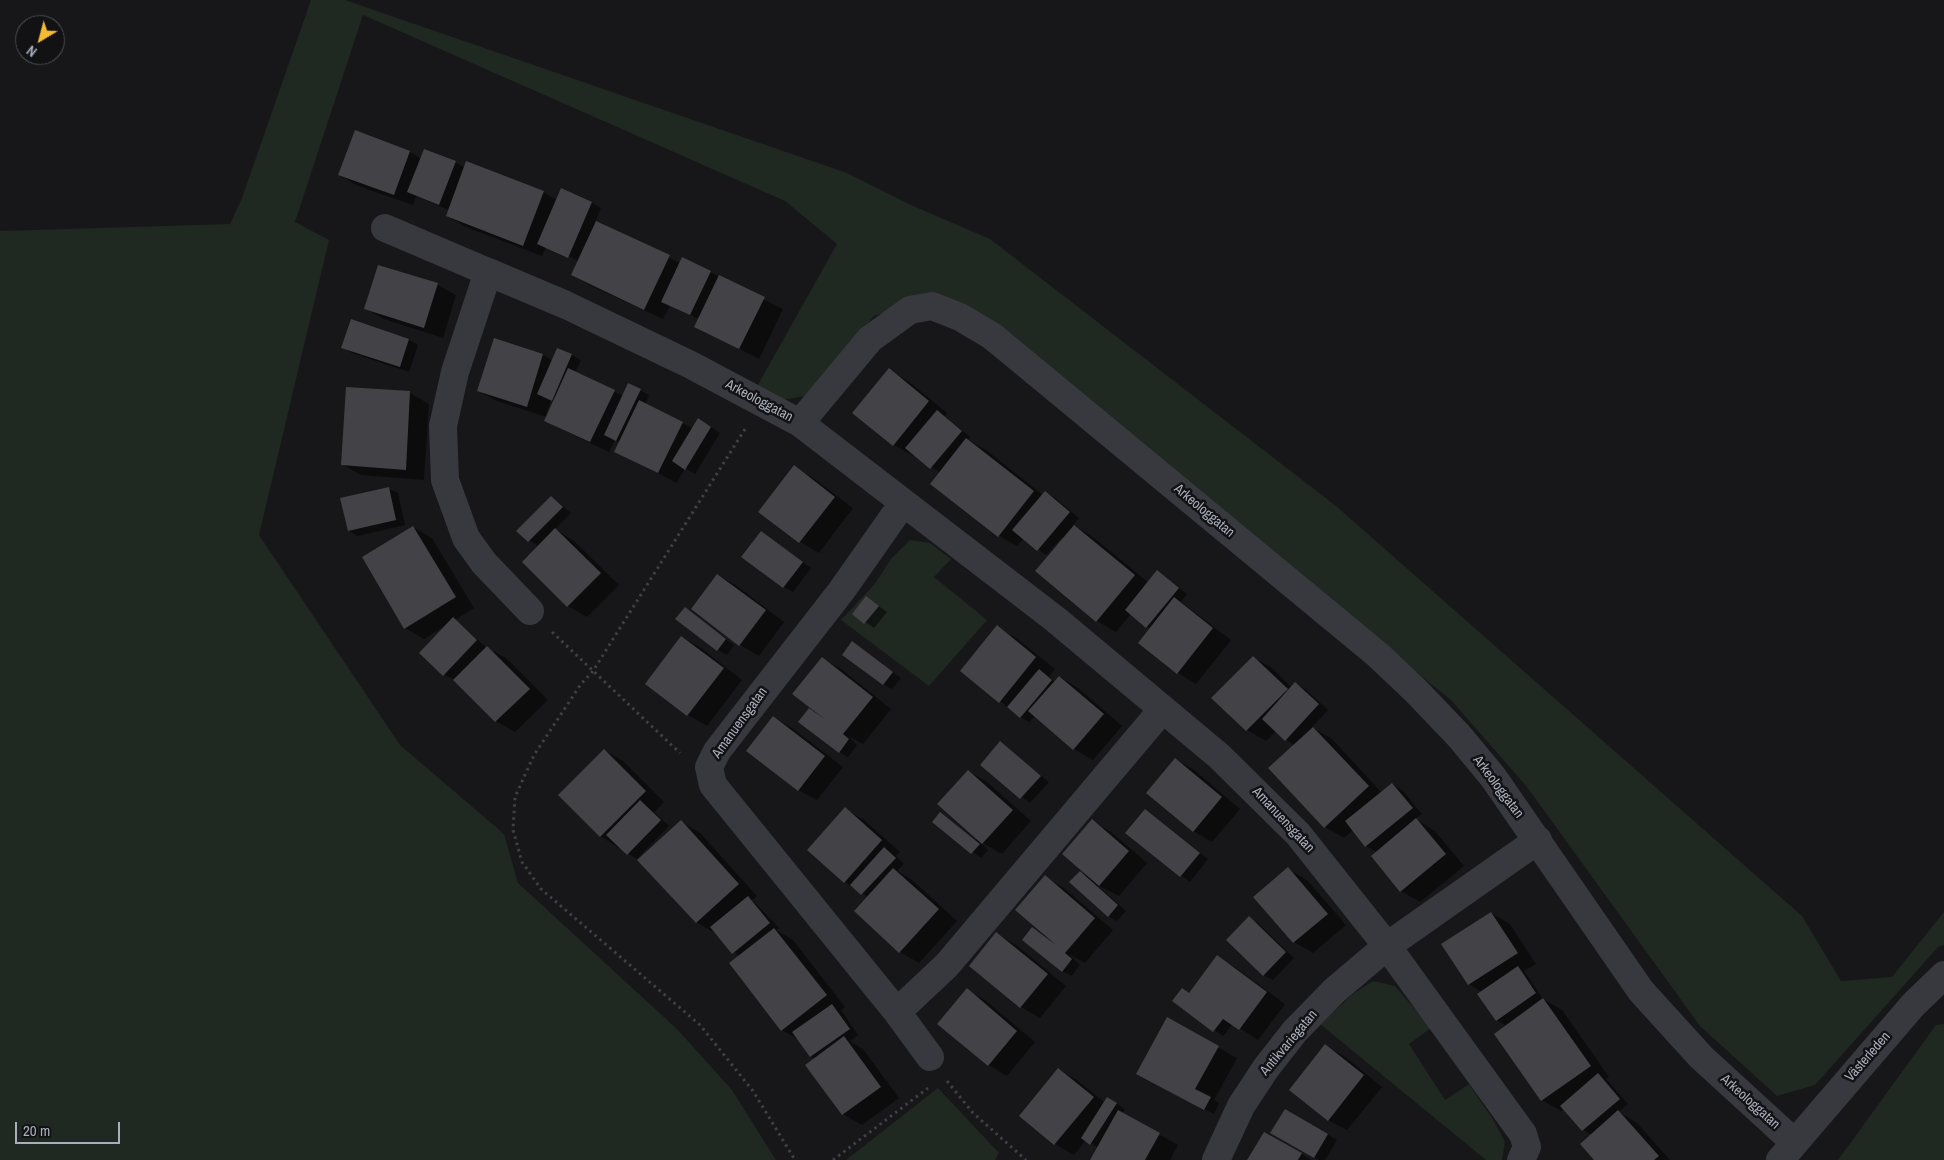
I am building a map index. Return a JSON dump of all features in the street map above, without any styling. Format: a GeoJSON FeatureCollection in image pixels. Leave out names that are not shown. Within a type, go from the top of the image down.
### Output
{"type":"FeatureCollection","features":[{"type":"Feature","properties":{"kind":"street","name":"Arkeologgatan"},"geometry":{"type":"LineString","coordinates":[[385,228],[566,305],[691,365],[800,423],[870,339],[892,321],[910,310],[932,306],[960,317],[992,336],[1378,655],[1459,736],[1494,777],[1641,991],[1787,1151]]}},
{"type":"Feature","properties":{"kind":"street"},"geometry":{"type":"LineString","coordinates":[[488,272],[455,372],[443,426],[445,480],[466,538],[484,563],[530,611]]}},
{"type":"Feature","properties":{"kind":"street","name":"Amanuensgatan"},"geometry":{"type":"LineString","coordinates":[[800,423],[1055,619],[1219,756],[1298,834],[1387,946]]}},
{"type":"Feature","properties":{"kind":"street","name":"Amanuensgatan"},"geometry":{"type":"LineString","coordinates":[[903,503],[842,590],[717,751],[709,767],[713,785],[897,1012],[937,1067]]}},
{"type":"Feature","properties":{"kind":"street"},"geometry":{"type":"LineString","coordinates":[[897,1012],[947,965],[1162,710]]}},
{"type":"Feature","properties":{"kind":"street","name":"Antikvariegatan"},"geometry":{"type":"LineString","coordinates":[[1216,1160],[1241,1106],[1266,1068],[1294,1031],[1334,991],[1387,946],[1538,840]]}},
{"type":"Feature","properties":{"kind":"street"},"geometry":{"type":"LineString","coordinates":[[1387,946],[1523,1134],[1527,1147],[1522,1160]]}},
{"type":"Feature","properties":{"kind":"street","name":"Västerleden"},"geometry":{"type":"LineString","coordinates":[[1787,1151],[1912,1004],[1944,975]]}},
{"type":"Feature","properties":{"kind":"path"},"geometry":{"type":"LineString","coordinates":[[761,403],[593,671],[581,684],[534,756],[515,797],[513,822],[516,846],[522,862],[540,889],[700,1025],[753,1091],[795,1160]]}},
{"type":"Feature","properties":{"kind":"path"},"geometry":{"type":"LineString","coordinates":[[530,611],[676,751],[709,767]]}},
{"type":"Feature","properties":{"kind":"path"},"geometry":{"type":"LineString","coordinates":[[833,1160],[937,1067],[973,1113],[1026,1160]]}},
{"type":"Feature","properties":{"kind":"shaded area"},"geometry":{"type":"Polygon","coordinates":[[[311,0],[345,0],[847,173],[911,205],[990,239],[1336,506],[1802,916],[1841,981],[1892,977],[1944,912],[1944,945],[1938,947],[1815,1085],[1777,1096],[1700,1026],[1527,787],[1451,700],[958,304],[930,297],[874,316],[810,395],[777,401],[755,390],[837,244],[785,201],[363,15],[295,222],[329,240],[259,535],[400,745],[504,834],[518,883],[678,1030],[732,1090],[776,1160],[0,1160],[0,231],[230,224],[242,198],[311,0]]]}},
{"type":"Feature","properties":{"kind":"shaded area"},"geometry":{"type":"Polygon","coordinates":[[[910,540],[930,543],[951,559],[934,577],[987,620],[929,686],[841,620],[874,585],[891,559],[910,540]]]}},
{"type":"Feature","properties":{"kind":"shaded area"},"geometry":{"type":"Polygon","coordinates":[[[1373,981],[1395,986],[1431,1028],[1409,1044],[1445,1100],[1469,1084],[1492,1118],[1505,1142],[1502,1160],[1486,1160],[1320,1024],[1353,994],[1373,981]]]}},
{"type":"Feature","properties":{"kind":"shaded area"},"geometry":{"type":"Polygon","coordinates":[[[1944,1024],[1944,1160],[1838,1160],[1936,1025],[1944,1024]]]}},
{"type":"Feature","properties":{"kind":"shaded area"},"geometry":{"type":"Polygon","coordinates":[[[938,1088],[999,1153],[995,1160],[846,1160],[938,1088]]]}},
{"type":"Feature","properties":{"kind":"building"},"geometry":{"type":"Polygon","coordinates":[[[355,130],[410,151],[394,195],[338,175],[355,130]]]}},
{"type":"Feature","properties":{"kind":"building"},"geometry":{"type":"Polygon","coordinates":[[[424,149],[456,161],[439,205],[407,192],[424,149]]]}},
{"type":"Feature","properties":{"kind":"building"},"geometry":{"type":"Polygon","coordinates":[[[466,161],[544,191],[523,246],[446,216],[466,161]]]}},
{"type":"Feature","properties":{"kind":"building"},"geometry":{"type":"Polygon","coordinates":[[[561,188],[592,202],[568,258],[537,244],[561,188]]]}},
{"type":"Feature","properties":{"kind":"building"},"geometry":{"type":"Polygon","coordinates":[[[596,221],[670,255],[644,310],[571,275],[596,221]]]}},
{"type":"Feature","properties":{"kind":"building"},"geometry":{"type":"Polygon","coordinates":[[[682,257],[711,271],[690,315],[661,302],[682,257]]]}},
{"type":"Feature","properties":{"kind":"building"},"geometry":{"type":"Polygon","coordinates":[[[378,265],[438,283],[424,328],[364,309],[378,265]]]}},
{"type":"Feature","properties":{"kind":"building"},"geometry":{"type":"Polygon","coordinates":[[[719,275],[765,297],[739,349],[694,327],[719,275]]]}},
{"type":"Feature","properties":{"kind":"building"},"geometry":{"type":"Polygon","coordinates":[[[351,319],[409,339],[400,367],[341,348],[351,319]]]}},
{"type":"Feature","properties":{"kind":"building"},"geometry":{"type":"Polygon","coordinates":[[[494,338],[543,354],[527,407],[477,391],[494,338]]]}},
{"type":"Feature","properties":{"kind":"building"},"geometry":{"type":"Polygon","coordinates":[[[557,348],[572,354],[552,401],[537,394],[557,348]]]}},
{"type":"Feature","properties":{"kind":"building"},"geometry":{"type":"Polygon","coordinates":[[[568,368],[615,390],[590,442],[544,421],[568,368]]]}},
{"type":"Feature","properties":{"kind":"building"},"geometry":{"type":"Polygon","coordinates":[[[889,368],[929,401],[893,446],[852,413],[889,368]]]}},
{"type":"Feature","properties":{"kind":"building"},"geometry":{"type":"Polygon","coordinates":[[[628,383],[641,389],[616,441],[604,435],[628,383]]]}},
{"type":"Feature","properties":{"kind":"building"},"geometry":{"type":"Polygon","coordinates":[[[346,387],[410,391],[406,470],[341,465],[346,387]]]}},
{"type":"Feature","properties":{"kind":"building"},"geometry":{"type":"Polygon","coordinates":[[[639,400],[683,422],[658,473],[614,452],[639,400]]]}},
{"type":"Feature","properties":{"kind":"building"},"geometry":{"type":"Polygon","coordinates":[[[937,410],[962,431],[930,469],[905,448],[937,410]]]}},
{"type":"Feature","properties":{"kind":"building"},"geometry":{"type":"Polygon","coordinates":[[[698,418],[711,427],[685,470],[672,461],[698,418]]]}},
{"type":"Feature","properties":{"kind":"building"},"geometry":{"type":"Polygon","coordinates":[[[966,438],[1034,491],[998,537],[930,484],[966,438]]]}},
{"type":"Feature","properties":{"kind":"building"},"geometry":{"type":"Polygon","coordinates":[[[794,465],[835,497],[799,543],[758,512],[794,465]]]}},
{"type":"Feature","properties":{"kind":"building"},"geometry":{"type":"Polygon","coordinates":[[[389,487],[396,520],[348,531],[340,498],[389,487]]]}},
{"type":"Feature","properties":{"kind":"building"},"geometry":{"type":"Polygon","coordinates":[[[1045,491],[1070,512],[1037,551],[1012,530],[1045,491]]]}},
{"type":"Feature","properties":{"kind":"building"},"geometry":{"type":"Polygon","coordinates":[[[551,496],[563,507],[528,542],[516,531],[551,496]]]}},
{"type":"Feature","properties":{"kind":"building"},"geometry":{"type":"Polygon","coordinates":[[[1074,525],[1135,575],[1096,622],[1035,571],[1074,525]]]}},
{"type":"Feature","properties":{"kind":"building"},"geometry":{"type":"Polygon","coordinates":[[[413,526],[456,597],[404,629],[362,557],[413,526]]]}},
{"type":"Feature","properties":{"kind":"building"},"geometry":{"type":"Polygon","coordinates":[[[555,528],[601,573],[567,607],[522,562],[555,528]]]}},
{"type":"Feature","properties":{"kind":"building"},"geometry":{"type":"Polygon","coordinates":[[[761,531],[803,562],[783,588],[741,557],[761,531]]]}},
{"type":"Feature","properties":{"kind":"building"},"geometry":{"type":"Polygon","coordinates":[[[1157,570],[1179,588],[1146,628],[1125,610],[1157,570]]]}},
{"type":"Feature","properties":{"kind":"building"},"geometry":{"type":"Polygon","coordinates":[[[717,574],[766,610],[739,646],[691,609],[717,574]]]}},
{"type":"Feature","properties":{"kind":"building"},"geometry":{"type":"Polygon","coordinates":[[[866,596],[879,606],[864,624],[852,614],[866,596]]]}},
{"type":"Feature","properties":{"kind":"building"},"geometry":{"type":"Polygon","coordinates":[[[1174,597],[1213,628],[1177,674],[1138,643],[1174,597]]]}},
{"type":"Feature","properties":{"kind":"building"},"geometry":{"type":"Polygon","coordinates":[[[685,607],[726,639],[717,651],[675,619],[685,607]]]}},
{"type":"Feature","properties":{"kind":"building"},"geometry":{"type":"Polygon","coordinates":[[[453,617],[477,640],[443,676],[419,653],[453,617]]]}},
{"type":"Feature","properties":{"kind":"building"},"geometry":{"type":"Polygon","coordinates":[[[997,625],[1036,657],[999,703],[960,671],[997,625]]]}},
{"type":"Feature","properties":{"kind":"building"},"geometry":{"type":"Polygon","coordinates":[[[681,636],[724,668],[687,716],[645,684],[681,636]]]}},
{"type":"Feature","properties":{"kind":"building"},"geometry":{"type":"Polygon","coordinates":[[[852,641],[893,672],[883,685],[842,655],[852,641]]]}},
{"type":"Feature","properties":{"kind":"building"},"geometry":{"type":"Polygon","coordinates":[[[487,646],[530,689],[495,722],[453,680],[487,646]]]}},
{"type":"Feature","properties":{"kind":"building"},"geometry":{"type":"Polygon","coordinates":[[[1253,656],[1288,689],[1246,731],[1211,698],[1253,656]]]}},
{"type":"Feature","properties":{"kind":"building"},"geometry":{"type":"Polygon","coordinates":[[[822,657],[873,697],[843,734],[849,739],[839,753],[798,722],[809,708],[826,720],[792,694],[822,657]]]}},
{"type":"Feature","properties":{"kind":"building"},"geometry":{"type":"Polygon","coordinates":[[[1039,669],[1052,680],[1020,718],[1007,707],[1039,669]]]}},
{"type":"Feature","properties":{"kind":"building"},"geometry":{"type":"Polygon","coordinates":[[[1059,676],[1104,714],[1073,750],[1028,711],[1059,676]]]}},
{"type":"Feature","properties":{"kind":"building"},"geometry":{"type":"Polygon","coordinates":[[[1295,682],[1319,704],[1285,741],[1262,719],[1295,682]]]}},
{"type":"Feature","properties":{"kind":"building"},"geometry":{"type":"Polygon","coordinates":[[[773,716],[825,756],[798,791],[746,751],[773,716]]]}},
{"type":"Feature","properties":{"kind":"building"},"geometry":{"type":"Polygon","coordinates":[[[1313,727],[1369,786],[1324,828],[1268,768],[1313,727]]]}},
{"type":"Feature","properties":{"kind":"building"},"geometry":{"type":"Polygon","coordinates":[[[1000,741],[1041,776],[1020,799],[980,765],[1000,741]]]}},
{"type":"Feature","properties":{"kind":"building"},"geometry":{"type":"Polygon","coordinates":[[[604,749],[646,791],[600,837],[558,795],[604,749]]]}},
{"type":"Feature","properties":{"kind":"building"},"geometry":{"type":"Polygon","coordinates":[[[1175,758],[1222,797],[1193,832],[1146,793],[1175,758]]]}},
{"type":"Feature","properties":{"kind":"building"},"geometry":{"type":"Polygon","coordinates":[[[968,770],[1013,810],[982,844],[937,804],[968,770]]]}},
{"type":"Feature","properties":{"kind":"building"},"geometry":{"type":"Polygon","coordinates":[[[1392,783],[1413,808],[1365,847],[1345,821],[1392,783]]]}},
{"type":"Feature","properties":{"kind":"building"},"geometry":{"type":"Polygon","coordinates":[[[640,800],[661,820],[627,855],[606,835],[640,800]]]}},
{"type":"Feature","properties":{"kind":"building"},"geometry":{"type":"Polygon","coordinates":[[[845,807],[882,840],[844,883],[807,850],[845,807]]]}},
{"type":"Feature","properties":{"kind":"building"},"geometry":{"type":"Polygon","coordinates":[[[1145,809],[1200,853],[1180,877],[1125,833],[1145,809]]]}},
{"type":"Feature","properties":{"kind":"building"},"geometry":{"type":"Polygon","coordinates":[[[940,812],[980,844],[971,854],[932,822],[940,812]]]}},
{"type":"Feature","properties":{"kind":"building"},"geometry":{"type":"Polygon","coordinates":[[[1416,818],[1446,854],[1400,892],[1371,856],[1416,818]]]}},
{"type":"Feature","properties":{"kind":"building"},"geometry":{"type":"Polygon","coordinates":[[[1092,819],[1129,851],[1099,886],[1062,854],[1092,819]]]}},
{"type":"Feature","properties":{"kind":"building"},"geometry":{"type":"Polygon","coordinates":[[[681,820],[739,884],[696,923],[637,860],[681,820]]]}},
{"type":"Feature","properties":{"kind":"building"},"geometry":{"type":"Polygon","coordinates":[[[884,847],[896,858],[861,895],[850,885],[884,847]]]}},
{"type":"Feature","properties":{"kind":"building"},"geometry":{"type":"Polygon","coordinates":[[[1288,867],[1328,914],[1293,943],[1253,897],[1288,867]]]}},
{"type":"Feature","properties":{"kind":"building"},"geometry":{"type":"Polygon","coordinates":[[[893,868],[939,909],[899,953],[854,911],[893,868]]]}},
{"type":"Feature","properties":{"kind":"building"},"geometry":{"type":"Polygon","coordinates":[[[1080,871],[1118,905],[1108,917],[1069,882],[1080,871]]]}},
{"type":"Feature","properties":{"kind":"building"},"geometry":{"type":"Polygon","coordinates":[[[1045,875],[1095,918],[1065,953],[1072,959],[1062,972],[1022,940],[1032,927],[1056,945],[1015,910],[1045,875]]]}},
{"type":"Feature","properties":{"kind":"building"},"geometry":{"type":"Polygon","coordinates":[[[748,896],[770,923],[732,954],[710,927],[748,896]]]}},
{"type":"Feature","properties":{"kind":"building"},"geometry":{"type":"Polygon","coordinates":[[[1491,912],[1518,953],[1468,985],[1441,944],[1491,912]]]}},
{"type":"Feature","properties":{"kind":"building"},"geometry":{"type":"Polygon","coordinates":[[[1249,916],[1286,952],[1263,976],[1226,940],[1249,916]]]}},
{"type":"Feature","properties":{"kind":"building"},"geometry":{"type":"Polygon","coordinates":[[[774,928],[827,995],[781,1031],[729,963],[774,928]]]}},
{"type":"Feature","properties":{"kind":"building"},"geometry":{"type":"Polygon","coordinates":[[[996,932],[1048,974],[1020,1008],[969,966],[996,932]]]}},
{"type":"Feature","properties":{"kind":"building"},"geometry":{"type":"Polygon","coordinates":[[[1217,955],[1267,992],[1239,1030],[1223,1019],[1213,1032],[1172,1001],[1182,988],[1189,993],[1217,955]]]}},
{"type":"Feature","properties":{"kind":"building"},"geometry":{"type":"Polygon","coordinates":[[[1518,966],[1536,993],[1496,1021],[1477,994],[1518,966]]]}},
{"type":"Feature","properties":{"kind":"building"},"geometry":{"type":"Polygon","coordinates":[[[967,988],[1017,1031],[988,1066],[937,1024],[967,988]]]}},
{"type":"Feature","properties":{"kind":"building"},"geometry":{"type":"Polygon","coordinates":[[[1543,998],[1591,1066],[1541,1101],[1494,1034],[1543,998]]]}},
{"type":"Feature","properties":{"kind":"building"},"geometry":{"type":"Polygon","coordinates":[[[832,1004],[850,1029],[810,1057],[792,1032],[832,1004]]]}},
{"type":"Feature","properties":{"kind":"building"},"geometry":{"type":"Polygon","coordinates":[[[1167,1017],[1219,1046],[1195,1089],[1211,1097],[1204,1110],[1136,1074],[1167,1017]]]}},
{"type":"Feature","properties":{"kind":"building"},"geometry":{"type":"Polygon","coordinates":[[[844,1036],[881,1087],[842,1115],[805,1065],[844,1036]]]}},
{"type":"Feature","properties":{"kind":"building"},"geometry":{"type":"Polygon","coordinates":[[[1325,1044],[1364,1075],[1328,1121],[1289,1090],[1325,1044]]]}},
{"type":"Feature","properties":{"kind":"building"},"geometry":{"type":"Polygon","coordinates":[[[1058,1068],[1094,1097],[1054,1145],[1019,1116],[1058,1068]]]}},
{"type":"Feature","properties":{"kind":"building"},"geometry":{"type":"Polygon","coordinates":[[[1598,1073],[1620,1099],[1582,1131],[1560,1106],[1598,1073]]]}},
{"type":"Feature","properties":{"kind":"building"},"geometry":{"type":"Polygon","coordinates":[[[1107,1097],[1117,1103],[1090,1145],[1081,1138],[1107,1097]]]}},
{"type":"Feature","properties":{"kind":"building"},"geometry":{"type":"Polygon","coordinates":[[[1285,1109],[1328,1134],[1314,1158],[1270,1133],[1285,1109]]]}},
{"type":"Feature","properties":{"kind":"building"},"geometry":{"type":"Polygon","coordinates":[[[1118,1110],[1160,1133],[1145,1160],[1090,1160],[1118,1110]]]}},
{"type":"Feature","properties":{"kind":"building"},"geometry":{"type":"Polygon","coordinates":[[[1618,1110],[1659,1156],[1654,1160],[1594,1160],[1580,1144],[1618,1110]]]}},
{"type":"Feature","properties":{"kind":"building"},"geometry":{"type":"Polygon","coordinates":[[[1264,1132],[1302,1153],[1298,1160],[1247,1160],[1264,1132]]]}}]}
